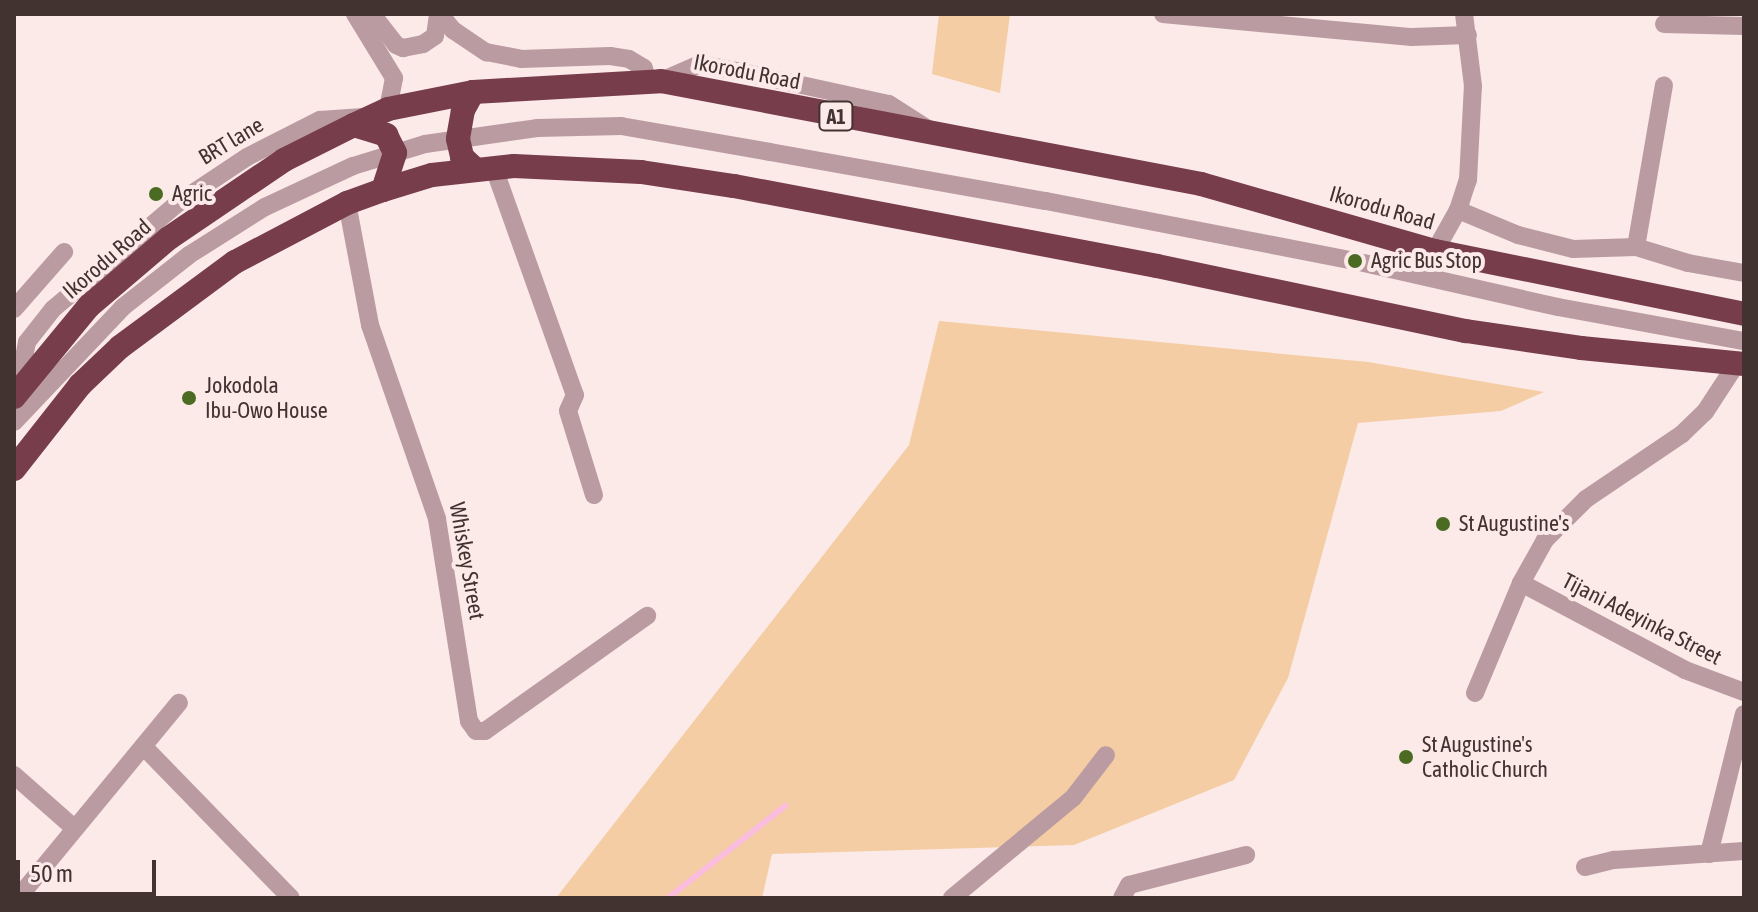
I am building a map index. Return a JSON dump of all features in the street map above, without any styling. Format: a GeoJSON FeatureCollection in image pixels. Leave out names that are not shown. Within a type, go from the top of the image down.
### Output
{"type":"FeatureCollection","features":[{"type":"Feature","properties":{"kind":"highway","name":"Ikorodu Road"},"geometry":{"type":"LineString","coordinates":[[16,394],[89,306],[160,245],[284,160],[372,117],[473,92],[654,82],[1201,184],[1435,251],[1744,314]]}},
{"type":"Feature","properties":{"kind":"highway"},"geometry":{"type":"LineString","coordinates":[[473,92],[463,110],[458,139],[462,157],[484,168]]}},
{"type":"Feature","properties":{"kind":"highway"},"geometry":{"type":"LineString","coordinates":[[372,117],[395,153],[383,190]]}},
{"type":"Feature","properties":{"kind":"highway"},"geometry":{"type":"LineString","coordinates":[[14,469],[80,385],[120,347],[235,262],[347,203],[432,175],[484,168],[641,172],[734,186],[1157,266],[1466,331],[1581,348],[1742,356]]}},
{"type":"Feature","properties":{"kind":"street"},"geometry":{"type":"LineString","coordinates":[[355,14],[394,78],[372,117]]}},
{"type":"Feature","properties":{"kind":"street"},"geometry":{"type":"LineString","coordinates":[[372,14],[396,45],[403,48],[423,44],[435,36],[439,14]]}},
{"type":"Feature","properties":{"kind":"street"},"geometry":{"type":"LineString","coordinates":[[439,14],[453,30],[486,52],[521,59],[610,56],[629,59],[644,68],[654,82]]}},
{"type":"Feature","properties":{"kind":"street"},"geometry":{"type":"LineString","coordinates":[[1163,14],[1284,20],[1412,37],[1468,35]]}},
{"type":"Feature","properties":{"kind":"street"},"geometry":{"type":"LineString","coordinates":[[1435,251],[1458,210],[1468,180],[1473,86],[1464,14]]}},
{"type":"Feature","properties":{"kind":"street"},"geometry":{"type":"LineString","coordinates":[[1664,24],[1744,26]]}},
{"type":"Feature","properties":{"kind":"street"},"geometry":{"type":"LineString","coordinates":[[1636,247],[1664,85]]}},
{"type":"Feature","properties":{"kind":"street"},"geometry":{"type":"LineString","coordinates":[[14,422],[123,307],[189,255],[265,207],[353,166],[395,153],[458,139],[537,128],[621,126],[1046,201],[1355,261],[1558,307],[1742,356],[1705,412],[1682,434],[1586,499],[1545,540],[1521,583],[1475,693]]}},
{"type":"Feature","properties":{"kind":"street"},"geometry":{"type":"LineString","coordinates":[[484,168],[575,395],[568,411],[594,495]]}},
{"type":"Feature","properties":{"kind":"street","name":"Whiskey Street"},"geometry":{"type":"LineString","coordinates":[[347,203],[370,325],[437,519],[469,721],[476,731],[485,731],[647,616]]}},
{"type":"Feature","properties":{"kind":"street"},"geometry":{"type":"LineString","coordinates":[[1458,210],[1518,235],[1573,249],[1636,247],[1688,263],[1744,273]]}},
{"type":"Feature","properties":{"kind":"street"},"geometry":{"type":"LineString","coordinates":[[14,309],[64,252]]}},
{"type":"Feature","properties":{"kind":"street","name":"Tijani Adeyinka Street"},"geometry":{"type":"LineString","coordinates":[[1521,583],[1685,670],[1744,692]]}},
{"type":"Feature","properties":{"kind":"street"},"geometry":{"type":"LineString","coordinates":[[18,898],[73,827],[145,748],[179,703]]}},
{"type":"Feature","properties":{"kind":"street"},"geometry":{"type":"LineString","coordinates":[[1709,854],[1744,714]]}},
{"type":"Feature","properties":{"kind":"street"},"geometry":{"type":"LineString","coordinates":[[145,748],[291,898]]}},
{"type":"Feature","properties":{"kind":"street"},"geometry":{"type":"LineString","coordinates":[[952,898],[1000,854],[1073,798],[1106,755]]}},
{"type":"Feature","properties":{"kind":"street"},"geometry":{"type":"LineString","coordinates":[[14,775],[73,827]]}},
{"type":"Feature","properties":{"kind":"street"},"geometry":{"type":"LineString","coordinates":[[1585,867],[1614,860],[1744,851]]}},
{"type":"Feature","properties":{"kind":"street"},"geometry":{"type":"LineString","coordinates":[[1122,898],[1129,885],[1246,855]]}},
{"type":"Feature","properties":{"kind":"shaded area"},"geometry":{"type":"Polygon","coordinates":[[[939,14],[1010,14],[1000,93],[932,74],[939,14]]]}},
{"type":"Feature","properties":{"kind":"shaded area"},"geometry":{"type":"Polygon","coordinates":[[[939,321],[1368,362],[1544,392],[1501,411],[1358,423],[1288,678],[1234,780],[1074,845],[772,854],[762,898],[556,898],[909,445],[939,321]]]}},
{"type":"Feature","properties":{"kind":"waterway"},"geometry":{"type":"LineString","coordinates":[[668,898],[785,806]]}},
{"type":"Feature","properties":{"kind":"place","name":"Agric"},"geometry":{"type":"Point","coordinates":[156,194]}},
{"type":"Feature","properties":{"kind":"place","name":"Agric Bus Stop"},"geometry":{"type":"Point","coordinates":[1355,261]}},
{"type":"Feature","properties":{"kind":"place","name":"Jokodola Ibu-Owo House"},"geometry":{"type":"Point","coordinates":[189,398]}},
{"type":"Feature","properties":{"kind":"place","name":"St Augustine's"},"geometry":{"type":"Point","coordinates":[1443,524]}},
{"type":"Feature","properties":{"kind":"place","name":"St Augustine's Catholic Church"},"geometry":{"type":"Point","coordinates":[1406,757]}}]}
